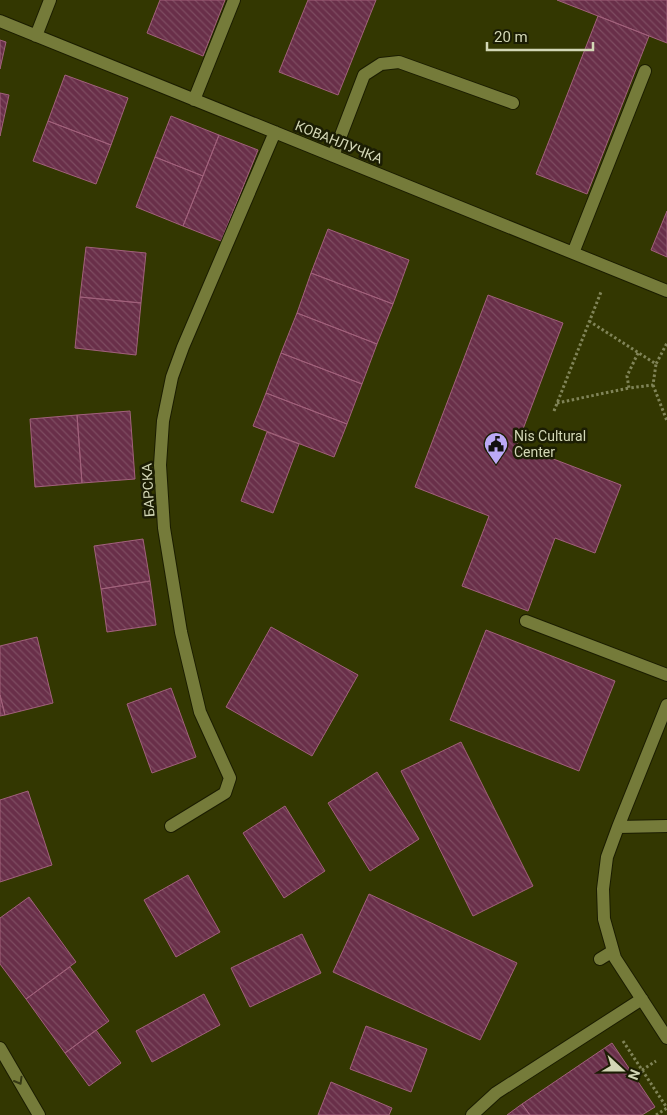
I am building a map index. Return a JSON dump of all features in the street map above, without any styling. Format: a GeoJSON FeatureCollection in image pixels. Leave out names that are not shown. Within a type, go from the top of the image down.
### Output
{"type":"FeatureCollection","features":[{"type":"Feature","properties":{"kind":"street"},"geometry":{"type":"LineString","coordinates":[[36,36],[50,0]]}},
{"type":"Feature","properties":{"kind":"street"},"geometry":{"type":"LineString","coordinates":[[194,100],[234,0]]}},
{"type":"Feature","properties":{"kind":"street","name":"КОВАНЛУЧКА"},"geometry":{"type":"LineString","coordinates":[[0,21],[667,291]]}},
{"type":"Feature","properties":{"kind":"street"},"geometry":{"type":"LineString","coordinates":[[333,156],[364,75],[381,64],[400,62],[513,103]]}},
{"type":"Feature","properties":{"kind":"street"},"geometry":{"type":"LineString","coordinates":[[573,253],[645,71]]}},
{"type":"Feature","properties":{"kind":"street","name":"БАРСКА"},"geometry":{"type":"LineString","coordinates":[[171,826],[225,793],[230,778],[200,712],[181,632],[164,528],[160,465],[163,421],[172,377],[275,132]]}},
{"type":"Feature","properties":{"kind":"street"},"geometry":{"type":"LineString","coordinates":[[526,621],[667,675]]}},
{"type":"Feature","properties":{"kind":"street"},"geometry":{"type":"LineString","coordinates":[[667,705],[607,857],[603,889],[604,919],[615,958],[667,1038]]}},
{"type":"Feature","properties":{"kind":"street"},"geometry":{"type":"LineString","coordinates":[[618,827],[667,826]]}},
{"type":"Feature","properties":{"kind":"street"},"geometry":{"type":"LineString","coordinates":[[600,959],[614,952]]}},
{"type":"Feature","properties":{"kind":"street"},"geometry":{"type":"LineString","coordinates":[[472,1115],[496,1093],[642,1000]]}},
{"type":"Feature","properties":{"kind":"street"},"geometry":{"type":"LineString","coordinates":[[0,1048],[39,1115]]}},
{"type":"Feature","properties":{"kind":"path"},"geometry":{"type":"LineString","coordinates":[[554,411],[610,268]]}},
{"type":"Feature","properties":{"kind":"path"},"geometry":{"type":"LineString","coordinates":[[589,321],[656,364]]}},
{"type":"Feature","properties":{"kind":"path"},"geometry":{"type":"LineString","coordinates":[[667,343],[656,364],[653,385],[667,421]]}},
{"type":"Feature","properties":{"kind":"path"},"geometry":{"type":"LineString","coordinates":[[629,388],[627,376],[638,352]]}},
{"type":"Feature","properties":{"kind":"path"},"geometry":{"type":"LineString","coordinates":[[557,403],[653,385]]}},
{"type":"Feature","properties":{"kind":"path"},"geometry":{"type":"LineString","coordinates":[[609,1020],[667,1108],[656,1115]]}},
{"type":"Feature","properties":{"kind":"building"},"geometry":{"type":"Polygon","coordinates":[[[160,0],[225,0],[203,56],[147,33],[160,0]]]}},
{"type":"Feature","properties":{"kind":"building"},"geometry":{"type":"Polygon","coordinates":[[[308,0],[376,0],[338,95],[279,72],[308,0]]]}},
{"type":"Feature","properties":{"kind":"building"},"geometry":{"type":"Polygon","coordinates":[[[557,0],[667,0],[667,43],[598,16],[557,0]]]}},
{"type":"Feature","properties":{"kind":"building"},"geometry":{"type":"Polygon","coordinates":[[[598,16],[649,36],[587,194],[536,174],[598,16]]]}},
{"type":"Feature","properties":{"kind":"building"},"geometry":{"type":"Polygon","coordinates":[[[0,40],[6,42],[0,69],[0,40]]]}},
{"type":"Feature","properties":{"kind":"building"},"geometry":{"type":"Polygon","coordinates":[[[65,75],[128,98],[111,145],[48,121],[65,75]]]}},
{"type":"Feature","properties":{"kind":"building"},"geometry":{"type":"Polygon","coordinates":[[[0,93],[9,95],[0,136],[0,93]]]}},
{"type":"Feature","properties":{"kind":"building"},"geometry":{"type":"Polygon","coordinates":[[[171,116],[219,135],[203,176],[155,157],[171,116]]]}},
{"type":"Feature","properties":{"kind":"building"},"geometry":{"type":"Polygon","coordinates":[[[48,121],[111,145],[96,184],[33,161],[48,121]]]}},
{"type":"Feature","properties":{"kind":"building"},"geometry":{"type":"Polygon","coordinates":[[[219,135],[258,150],[221,241],[183,226],[219,135]]]}},
{"type":"Feature","properties":{"kind":"building"},"geometry":{"type":"Polygon","coordinates":[[[155,157],[203,176],[183,226],[136,207],[155,157]]]}},
{"type":"Feature","properties":{"kind":"building"},"geometry":{"type":"Polygon","coordinates":[[[667,211],[667,257],[651,250],[667,211]]]}},
{"type":"Feature","properties":{"kind":"building"},"geometry":{"type":"Polygon","coordinates":[[[328,229],[409,260],[393,304],[311,273],[328,229]]]}},
{"type":"Feature","properties":{"kind":"building"},"geometry":{"type":"Polygon","coordinates":[[[86,247],[146,253],[141,303],[80,297],[86,247]]]}},
{"type":"Feature","properties":{"kind":"building"},"geometry":{"type":"Polygon","coordinates":[[[311,273],[393,304],[377,344],[297,313],[311,273]]]}},
{"type":"Feature","properties":{"kind":"building","name":"Nis Cultural Center"},"geometry":{"type":"Polygon","coordinates":[[[488,295],[563,323],[517,445],[621,485],[595,553],[555,538],[528,611],[462,586],[489,516],[415,487],[488,295]]]}},
{"type":"Feature","properties":{"kind":"building"},"geometry":{"type":"Polygon","coordinates":[[[80,297],[141,303],[136,355],[75,348],[80,297]]]}},
{"type":"Feature","properties":{"kind":"building"},"geometry":{"type":"Polygon","coordinates":[[[297,313],[377,344],[362,384],[281,353],[297,313]]]}},
{"type":"Feature","properties":{"kind":"building"},"geometry":{"type":"Polygon","coordinates":[[[281,353],[362,384],[347,424],[266,393],[281,353]]]}},
{"type":"Feature","properties":{"kind":"building"},"geometry":{"type":"Polygon","coordinates":[[[266,393],[347,424],[334,457],[253,426],[266,393]]]}},
{"type":"Feature","properties":{"kind":"building"},"geometry":{"type":"Polygon","coordinates":[[[130,411],[135,479],[82,483],[77,415],[130,411]]]}},
{"type":"Feature","properties":{"kind":"building"},"geometry":{"type":"Polygon","coordinates":[[[77,415],[82,483],[35,487],[30,419],[77,415]]]}},
{"type":"Feature","properties":{"kind":"building"},"geometry":{"type":"Polygon","coordinates":[[[267,432],[299,444],[273,513],[241,501],[267,432]]]}},
{"type":"Feature","properties":{"kind":"building"},"geometry":{"type":"Polygon","coordinates":[[[143,539],[150,581],[101,589],[94,546],[143,539]]]}},
{"type":"Feature","properties":{"kind":"building"},"geometry":{"type":"Polygon","coordinates":[[[150,581],[156,625],[107,632],[101,589],[150,581]]]}},
{"type":"Feature","properties":{"kind":"building"},"geometry":{"type":"Polygon","coordinates":[[[271,627],[358,675],[312,756],[226,707],[271,627]]]}},
{"type":"Feature","properties":{"kind":"building"},"geometry":{"type":"Polygon","coordinates":[[[486,630],[615,681],[579,771],[450,720],[486,630]]]}},
{"type":"Feature","properties":{"kind":"building"},"geometry":{"type":"Polygon","coordinates":[[[37,637],[53,703],[5,715],[0,695],[0,646],[37,637]]]}},
{"type":"Feature","properties":{"kind":"building"},"geometry":{"type":"Polygon","coordinates":[[[171,688],[196,757],[152,773],[127,704],[171,688]]]}},
{"type":"Feature","properties":{"kind":"building"},"geometry":{"type":"Polygon","coordinates":[[[0,695],[5,715],[0,716],[0,695]]]}},
{"type":"Feature","properties":{"kind":"building"},"geometry":{"type":"Polygon","coordinates":[[[461,742],[533,886],[473,916],[401,771],[461,742]]]}},
{"type":"Feature","properties":{"kind":"building"},"geometry":{"type":"Polygon","coordinates":[[[377,772],[419,839],[370,871],[328,803],[377,772]]]}},
{"type":"Feature","properties":{"kind":"building"},"geometry":{"type":"Polygon","coordinates":[[[28,791],[52,865],[0,882],[0,800],[28,791]]]}},
{"type":"Feature","properties":{"kind":"building"},"geometry":{"type":"Polygon","coordinates":[[[285,806],[325,871],[284,898],[243,833],[285,806]]]}},
{"type":"Feature","properties":{"kind":"building"},"geometry":{"type":"Polygon","coordinates":[[[188,875],[220,932],[176,957],[144,900],[188,875]]]}},
{"type":"Feature","properties":{"kind":"building"},"geometry":{"type":"Polygon","coordinates":[[[369,894],[517,963],[480,1040],[333,972],[369,894]]]}},
{"type":"Feature","properties":{"kind":"building"},"geometry":{"type":"Polygon","coordinates":[[[29,897],[76,962],[26,999],[0,964],[0,918],[29,897]]]}},
{"type":"Feature","properties":{"kind":"building"},"geometry":{"type":"Polygon","coordinates":[[[302,934],[321,973],[250,1007],[231,968],[302,934]]]}},
{"type":"Feature","properties":{"kind":"building"},"geometry":{"type":"Polygon","coordinates":[[[70,967],[109,1021],[65,1053],[26,999],[70,967]]]}},
{"type":"Feature","properties":{"kind":"building"},"geometry":{"type":"Polygon","coordinates":[[[204,994],[220,1025],[152,1062],[136,1031],[204,994]]]}},
{"type":"Feature","properties":{"kind":"building"},"geometry":{"type":"Polygon","coordinates":[[[366,1026],[427,1049],[411,1092],[350,1069],[366,1026]]]}},
{"type":"Feature","properties":{"kind":"building"},"geometry":{"type":"Polygon","coordinates":[[[96,1030],[121,1063],[89,1086],[65,1053],[96,1030]]]}},
{"type":"Feature","properties":{"kind":"building"},"geometry":{"type":"Polygon","coordinates":[[[612,1043],[655,1107],[642,1115],[530,1115],[522,1104],[612,1043]]]}},
{"type":"Feature","properties":{"kind":"building"},"geometry":{"type":"Polygon","coordinates":[[[331,1082],[392,1108],[389,1115],[318,1115],[331,1082]]]}},
{"type":"Feature","properties":{"kind":"building"},"geometry":{"type":"Polygon","coordinates":[[[522,1104],[530,1115],[507,1115],[522,1104]]]}},
{"type":"Feature","properties":{"kind":"place","name":"Nis Cultural Center"},"geometry":{"type":"Point","coordinates":[496,465]}}]}
